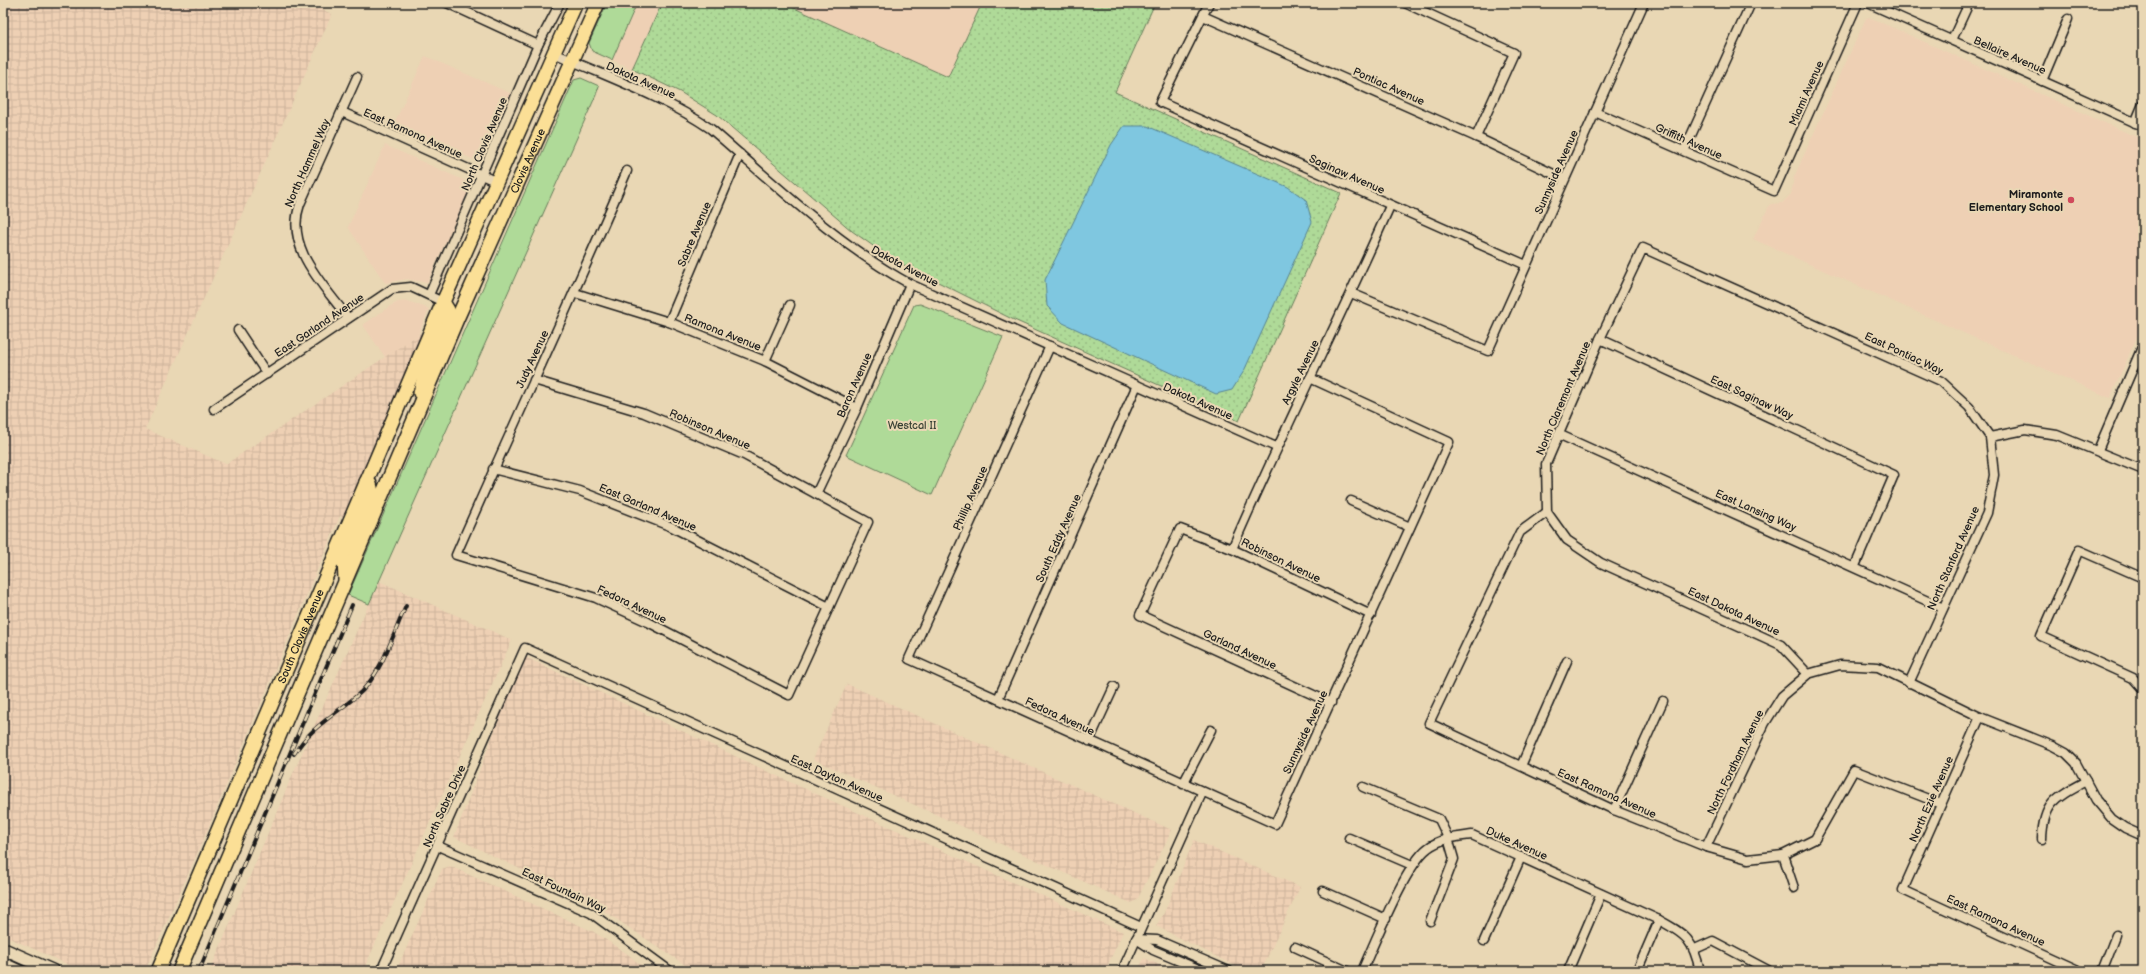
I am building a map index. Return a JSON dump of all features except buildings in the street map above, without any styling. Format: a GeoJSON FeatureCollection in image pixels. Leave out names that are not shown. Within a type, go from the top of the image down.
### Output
{"type":"FeatureCollection","features":[{"type":"Feature","properties":{"kind":"main road","name":"Clovis Avenue"},"geometry":{"type":"LineString","coordinates":[[443,302],[576,3]]}},
{"type":"Feature","properties":{"kind":"main road","name":"Clovis Avenue"},"geometry":{"type":"LineString","coordinates":[[457,319],[598,3]]}},
{"type":"Feature","properties":{"kind":"main road","name":"South Clovis Avenue"},"geometry":{"type":"LineString","coordinates":[[158,971],[443,302]]}},
{"type":"Feature","properties":{"kind":"main road"},"geometry":{"type":"LineString","coordinates":[[420,406],[422,381],[448,315],[446,305],[443,302]]}},
{"type":"Feature","properties":{"kind":"main road","name":"South Clovis Avenue"},"geometry":{"type":"LineString","coordinates":[[180,971],[457,319]]}},
{"type":"Feature","properties":{"kind":"main road"},"geometry":{"type":"LineString","coordinates":[[384,491],[377,479],[398,426],[394,418]]}},
{"type":"Feature","properties":{"kind":"main road"},"geometry":{"type":"LineString","coordinates":[[345,583],[344,560],[372,492],[370,484],[366,482]]}},
{"type":"Feature","properties":{"kind":"main road"},"geometry":{"type":"LineString","coordinates":[[7,953],[53,971]]}},
{"type":"Feature","properties":{"kind":"main road"},"geometry":{"type":"LineString","coordinates":[[3,964],[18,971]]}},
{"type":"Feature","properties":{"kind":"street"},"geometry":{"type":"LineString","coordinates":[[447,3],[538,45]]}},
{"type":"Feature","properties":{"kind":"street","name":"North Clovis Avenue"},"geometry":{"type":"LineString","coordinates":[[430,295],[483,176],[538,45],[560,3]]}},
{"type":"Feature","properties":{"kind":"street"},"geometry":{"type":"LineString","coordinates":[[1203,16],[1209,3]]}},
{"type":"Feature","properties":{"kind":"street"},"geometry":{"type":"LineString","coordinates":[[1405,3],[1514,53],[1476,137]]}},
{"type":"Feature","properties":{"kind":"street","name":"Sunnyside Avenue"},"geometry":{"type":"LineString","coordinates":[[1351,293],[1488,350],[1644,3]]}},
{"type":"Feature","properties":{"kind":"street"},"geometry":{"type":"LineString","coordinates":[[1684,151],[1751,3]]}},
{"type":"Feature","properties":{"kind":"street","name":"Miami Avenue"},"geometry":{"type":"LineString","coordinates":[[1774,191],[1858,3]]}},
{"type":"Feature","properties":{"kind":"street","name":"Bellaire Avenue"},"geometry":{"type":"LineString","coordinates":[[1868,3],[2139,125]]}},
{"type":"Feature","properties":{"kind":"street"},"geometry":{"type":"LineString","coordinates":[[1952,40],[1969,3]]}},
{"type":"Feature","properties":{"kind":"street","name":"Saginaw Avenue"},"geometry":{"type":"LineString","coordinates":[[1203,16],[1160,102],[1390,206],[1526,265]]}},
{"type":"Feature","properties":{"kind":"street","name":"Pontiac Avenue"},"geometry":{"type":"LineString","coordinates":[[1203,16],[1476,137],[1564,180]]}},
{"type":"Feature","properties":{"kind":"street"},"geometry":{"type":"LineString","coordinates":[[2042,81],[2068,19]]}},
{"type":"Feature","properties":{"kind":"street","name":"Dakota Avenue"},"geometry":{"type":"LineString","coordinates":[[554,53],[670,105],[693,117],[740,154],[846,244],[878,266],[910,284],[1276,447]]}},
{"type":"Feature","properties":{"kind":"street","name":"North Hammel Way"},"geometry":{"type":"LineString","coordinates":[[348,318],[306,260],[297,242],[295,221],[300,204],[358,77]]}},
{"type":"Feature","properties":{"kind":"street"},"geometry":{"type":"LineString","coordinates":[[2139,125],[2143,104]]}},
{"type":"Feature","properties":{"kind":"street","name":"East Ramona Avenue"},"geometry":{"type":"LineString","coordinates":[[342,112],[496,182]]}},
{"type":"Feature","properties":{"kind":"street","name":"Griffith Avenue"},"geometry":{"type":"LineString","coordinates":[[1595,112],[1774,191]]}},
{"type":"Feature","properties":{"kind":"street","name":"Sabre Avenue"},"geometry":{"type":"LineString","coordinates":[[669,322],[740,154]]}},
{"type":"Feature","properties":{"kind":"street","name":"Judy Avenue"},"geometry":{"type":"LineString","coordinates":[[456,556],[493,469],[575,293],[627,171]]}},
{"type":"Feature","properties":{"kind":"street","name":"Argyle Avenue"},"geometry":{"type":"LineString","coordinates":[[1232,549],[1276,447],[1351,293],[1390,206]]}},
{"type":"Feature","properties":{"kind":"street","name":"North Claremont Avenue"},"geometry":{"type":"LineString","coordinates":[[1547,512],[1546,464],[1600,339],[1643,248]]}},
{"type":"Feature","properties":{"kind":"street","name":"East Pontiac Way"},"geometry":{"type":"LineString","coordinates":[[1643,248],[1941,381],[1969,407],[1990,437]]}},
{"type":"Feature","properties":{"kind":"street","name":"Baron Avenue"},"geometry":{"type":"LineString","coordinates":[[816,494],[857,408],[910,284]]}},
{"type":"Feature","properties":{"kind":"street","name":"East Garland Avenue"},"geometry":{"type":"LineString","coordinates":[[214,409],[348,318],[396,288],[411,287],[443,302]]}},
{"type":"Feature","properties":{"kind":"street","name":"Ramona Avenue"},"geometry":{"type":"LineString","coordinates":[[575,293],[669,322],[765,361],[857,408]]}},
{"type":"Feature","properties":{"kind":"street"},"geometry":{"type":"LineString","coordinates":[[765,361],[790,305]]}},
{"type":"Feature","properties":{"kind":"street"},"geometry":{"type":"LineString","coordinates":[[238,330],[267,374]]}},
{"type":"Feature","properties":{"kind":"street","name":"East Saginaw Way"},"geometry":{"type":"LineString","coordinates":[[1600,339],[1894,475],[1855,566]]}},
{"type":"Feature","properties":{"kind":"street"},"geometry":{"type":"LineString","coordinates":[[2098,450],[2140,359],[2143,345]]}},
{"type":"Feature","properties":{"kind":"street","name":"Phillip Avenue"},"geometry":{"type":"LineString","coordinates":[[909,660],[1050,346]]}},
{"type":"Feature","properties":{"kind":"street","name":"Sunnyside Avenue"},"geometry":{"type":"LineString","coordinates":[[1202,793],[1275,824],[1449,442],[1310,378]]}},
{"type":"Feature","properties":{"kind":"street","name":"Robinson Avenue"},"geometry":{"type":"LineString","coordinates":[[534,380],[644,412],[744,455],[868,522],[829,607]]}},
{"type":"Feature","properties":{"kind":"street","name":"South Eddy Avenue"},"geometry":{"type":"LineString","coordinates":[[998,699],[1137,386]]}},
{"type":"Feature","properties":{"kind":"street"},"geometry":{"type":"LineString","coordinates":[[1990,437],[2025,430],[2057,435],[2098,450],[2143,470]]}},
{"type":"Feature","properties":{"kind":"street","name":"East Lansing Way"},"geometry":{"type":"LineString","coordinates":[[1558,434],[1855,566],[1943,608]]}},
{"type":"Feature","properties":{"kind":"street","name":"North Stanford Avenue"},"geometry":{"type":"LineString","coordinates":[[1909,683],[1987,513],[1994,475],[1990,437]]}},
{"type":"Feature","properties":{"kind":"street","name":"East Garland Avenue"},"geometry":{"type":"LineString","coordinates":[[493,469],[580,491],[672,527],[829,607]]}},
{"type":"Feature","properties":{"kind":"street"},"geometry":{"type":"LineString","coordinates":[[1352,501],[1410,527]]}},
{"type":"Feature","properties":{"kind":"street","name":"East Ramona Avenue"},"geometry":{"type":"LineString","coordinates":[[1547,512],[1520,532],[1429,723],[1614,810],[1706,847],[1748,859],[1783,855],[1814,839],[1854,770],[1941,804]]}},
{"type":"Feature","properties":{"kind":"street","name":"East Dakota Avenue"},"geometry":{"type":"LineString","coordinates":[[1547,512],[1567,540],[1601,563],[1781,645],[1808,674]]}},
{"type":"Feature","properties":{"kind":"street","name":"Robinson Avenue"},"geometry":{"type":"LineString","coordinates":[[1140,615],[1180,529],[1232,549],[1371,615]]}},
{"type":"Feature","properties":{"kind":"street"},"geometry":{"type":"LineString","coordinates":[[2143,578],[2079,550],[2041,636],[2133,678],[2143,689]]}},
{"type":"Feature","properties":{"kind":"street","name":"Fedora Avenue"},"geometry":{"type":"LineString","coordinates":[[456,556],[596,598],[648,622],[789,695],[829,607]]}},
{"type":"Feature","properties":{"kind":"street","name":"Garland Avenue"},"geometry":{"type":"LineString","coordinates":[[1140,615],[1331,703]]}},
{"type":"Feature","properties":{"kind":"street","name":"North Sabre Drive"},"geometry":{"type":"LineString","coordinates":[[381,971],[525,648]]}},
{"type":"Feature","properties":{"kind":"street","name":"East Dayton Avenue"},"geometry":{"type":"LineString","coordinates":[[525,648],[1141,927]]}},
{"type":"Feature","properties":{"kind":"street","name":"Fedora Avenue"},"geometry":{"type":"LineString","coordinates":[[909,660],[998,699],[1202,793]]}},
{"type":"Feature","properties":{"kind":"street"},"geometry":{"type":"LineString","coordinates":[[1521,766],[1567,662]]}},
{"type":"Feature","properties":{"kind":"street"},"geometry":{"type":"LineString","coordinates":[[1808,674],[1840,665],[1878,667],[1980,717],[2053,746],[2066,753],[2076,763],[2096,800],[2112,819],[2124,828],[2143,836]]}},
{"type":"Feature","properties":{"kind":"street","name":"North Fordham Avenue"},"geometry":{"type":"LineString","coordinates":[[1706,847],[1765,723],[1782,696],[1808,674]]}},
{"type":"Feature","properties":{"kind":"street"},"geometry":{"type":"LineString","coordinates":[[1089,742],[1114,686]]}},
{"type":"Feature","properties":{"kind":"street"},"geometry":{"type":"LineString","coordinates":[[1614,810],[1663,701]]}},
{"type":"Feature","properties":{"kind":"street","name":"North Ezie Avenue"},"geometry":{"type":"LineString","coordinates":[[1903,890],[1980,717]]}},
{"type":"Feature","properties":{"kind":"street"},"geometry":{"type":"LineString","coordinates":[[1183,784],[1211,730]]}},
{"type":"Feature","properties":{"kind":"street"},"geometry":{"type":"LineString","coordinates":[[2042,839],[2043,822],[2046,810],[2053,801],[2086,781]]}},
{"type":"Feature","properties":{"kind":"street"},"geometry":{"type":"LineString","coordinates":[[1363,787],[1439,819],[1448,838],[1454,859],[1430,921]]}},
{"type":"Feature","properties":{"kind":"street"},"geometry":{"type":"LineString","coordinates":[[1122,971],[1202,793]]}},
{"type":"Feature","properties":{"kind":"street","name":"Duke Avenue"},"geometry":{"type":"LineString","coordinates":[[1362,971],[1412,865],[1428,848],[1448,838],[1472,835],[1659,920],[1682,932],[1695,949],[1700,971]]}},
{"type":"Feature","properties":{"kind":"street"},"geometry":{"type":"LineString","coordinates":[[1349,838],[1412,865]]}},
{"type":"Feature","properties":{"kind":"street","name":"East Fountain Way"},"geometry":{"type":"LineString","coordinates":[[438,846],[591,913],[670,971]]}},
{"type":"Feature","properties":{"kind":"street"},"geometry":{"type":"LineString","coordinates":[[1783,855],[1794,888]]}},
{"type":"Feature","properties":{"kind":"street"},"geometry":{"type":"LineString","coordinates":[[1484,941],[1520,857]]}},
{"type":"Feature","properties":{"kind":"street","name":"East Ramona Avenue"},"geometry":{"type":"LineString","coordinates":[[1903,890],[2080,971]]}},
{"type":"Feature","properties":{"kind":"street"},"geometry":{"type":"LineString","coordinates":[[1323,891],[1386,920]]}},
{"type":"Feature","properties":{"kind":"street"},"geometry":{"type":"LineString","coordinates":[[1568,971],[1601,894]]}},
{"type":"Feature","properties":{"kind":"street"},"geometry":{"type":"LineString","coordinates":[[1637,971],[1659,920]]}},
{"type":"Feature","properties":{"kind":"street"},"geometry":{"type":"LineString","coordinates":[[2102,971],[2116,935]]}},
{"type":"Feature","properties":{"kind":"street"},"geometry":{"type":"LineString","coordinates":[[1136,939],[1153,950],[1203,971]]}},
{"type":"Feature","properties":{"kind":"street"},"geometry":{"type":"LineString","coordinates":[[1136,939],[1157,940],[1230,971]]}},
{"type":"Feature","properties":{"kind":"street"},"geometry":{"type":"LineString","coordinates":[[1695,949],[1712,941],[1768,970],[1767,971]]}},
{"type":"Feature","properties":{"kind":"street"},"geometry":{"type":"LineString","coordinates":[[1295,947],[1347,971]]}},
{"type":"Feature","properties":{"kind":"shaded area"},"geometry":{"type":"Polygon","coordinates":[[[3,3],[308,3],[332,14],[145,429],[226,464],[434,324],[347,519],[340,516],[201,845],[145,971],[82,971],[3,935],[3,3]]]}},
{"type":"Feature","properties":{"kind":"shaded area"},"geometry":{"type":"Polygon","coordinates":[[[637,3],[662,3],[632,69],[612,60],[637,3]]]}},
{"type":"Feature","properties":{"kind":"shaded area"},"geometry":{"type":"Polygon","coordinates":[[[783,3],[982,3],[948,77],[783,3]]]}},
{"type":"Feature","properties":{"kind":"shaded area"},"geometry":{"type":"Polygon","coordinates":[[[1869,17],[2143,140],[2143,323],[2110,398],[1753,239],[1770,204],[1782,203],[1791,194],[1794,177],[1866,18],[1869,17]]]}},
{"type":"Feature","properties":{"kind":"shaded area"},"geometry":{"type":"Polygon","coordinates":[[[425,56],[512,94],[481,163],[394,124],[425,56]]]}},
{"type":"Feature","properties":{"kind":"shaded area"},"geometry":{"type":"Polygon","coordinates":[[[385,145],[472,184],[427,283],[407,279],[385,283],[348,227],[385,145]]]}},
{"type":"Feature","properties":{"kind":"shaded area"},"geometry":{"type":"Polygon","coordinates":[[[408,301],[429,309],[418,335],[385,357],[363,325],[390,306],[398,302],[408,301]]]}},
{"type":"Feature","properties":{"kind":"shaded area"},"geometry":{"type":"Polygon","coordinates":[[[379,581],[512,640],[363,971],[210,971],[291,778],[379,581]]]}},
{"type":"Feature","properties":{"kind":"shaded area"},"geometry":{"type":"Polygon","coordinates":[[[523,656],[790,782],[1123,932],[1105,971],[694,971],[595,905],[454,837],[523,656]]]}},
{"type":"Feature","properties":{"kind":"shaded area"},"geometry":{"type":"Polygon","coordinates":[[[847,684],[1172,830],[1137,900],[1131,903],[813,759],[847,684]]]}},
{"type":"Feature","properties":{"kind":"shaded area"},"geometry":{"type":"Polygon","coordinates":[[[1194,840],[1300,887],[1261,971],[1245,971],[1156,926],[1164,913],[1194,840]]]}},
{"type":"Feature","properties":{"kind":"shaded area"},"geometry":{"type":"Polygon","coordinates":[[[450,866],[594,932],[629,955],[647,971],[396,971],[442,869],[450,866]]]}},
{"type":"Feature","properties":{"kind":"shaded area"},"geometry":{"type":"Polygon","coordinates":[[[1144,958],[1173,971],[1138,971],[1144,958]]]}},
{"type":"Feature","properties":{"kind":"green space"},"geometry":{"type":"Polygon","coordinates":[[[607,3],[637,3],[612,60],[592,51],[589,43],[607,3]]]}},
{"type":"Feature","properties":{"kind":"green space"},"geometry":{"type":"Polygon","coordinates":[[[662,3],[783,3],[948,77],[982,3],[1155,3],[1115,92],[1341,193],[1239,421],[1012,319],[902,264],[852,231],[717,115],[680,92],[632,69],[662,3]]]}},
{"type":"Feature","properties":{"kind":"green space"},"geometry":{"type":"Polygon","coordinates":[[[581,78],[599,86],[596,95],[369,604],[348,595],[574,80],[581,78]]]}},
{"type":"Feature","properties":{"kind":"green space","name":"Westcal II"},"geometry":{"type":"Polygon","coordinates":[[[920,304],[1003,337],[932,495],[846,455],[914,305],[920,304]]]}},
{"type":"Feature","properties":{"kind":"water"},"geometry":{"type":"Polygon","coordinates":[[[1124,126],[1147,126],[1288,187],[1306,200],[1312,222],[1244,371],[1232,390],[1216,394],[1063,323],[1047,306],[1045,280],[1111,145],[1124,126]]]}},
{"type":"Feature","properties":{"kind":"railway"},"geometry":{"type":"LineString","coordinates":[[199,971],[352,605]]}},
{"type":"Feature","properties":{"kind":"railway"},"geometry":{"type":"LineString","coordinates":[[294,754],[317,727],[352,700],[369,683],[387,651],[406,606]]}},
{"type":"Feature","properties":{"kind":"place","name":"Miramonte Elementary School"},"geometry":{"type":"Point","coordinates":[2071,200]}}]}
